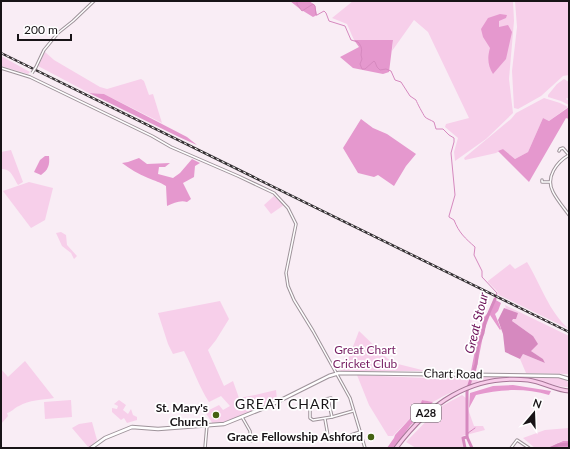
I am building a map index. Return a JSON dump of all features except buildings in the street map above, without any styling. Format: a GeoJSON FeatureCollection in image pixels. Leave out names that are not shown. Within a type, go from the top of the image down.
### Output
{"type":"FeatureCollection","features":[{"type":"Feature","properties":{"kind":"main road","name":"A28"},"geometry":{"type":"LineString","coordinates":[[396,448],[419,421],[434,407],[452,395],[465,389],[500,380],[522,380],[543,383],[563,390],[569,390]]}},
{"type":"Feature","properties":{"kind":"street"},"geometry":{"type":"LineString","coordinates":[[30,77],[43,52],[57,34],[94,1]]}},
{"type":"Feature","properties":{"kind":"street"},"geometry":{"type":"LineString","coordinates":[[1,68],[30,77],[152,136],[171,147],[274,193],[279,198],[288,208],[296,224],[287,267],[286,280],[288,286],[294,300],[350,398],[365,448]]}},
{"type":"Feature","properties":{"kind":"street"},"geometry":{"type":"LineString","coordinates":[[559,149],[564,148],[569,155],[558,164],[552,173],[550,182],[553,192],[569,215]]}},
{"type":"Feature","properties":{"kind":"street"},"geometry":{"type":"LineString","coordinates":[[542,182],[550,182]]}},
{"type":"Feature","properties":{"kind":"street"},"geometry":{"type":"LineString","coordinates":[[91,448],[105,438],[132,427],[158,429],[202,425],[221,425],[269,406],[336,374]]}},
{"type":"Feature","properties":{"kind":"street","name":"Chart Road"},"geometry":{"type":"LineString","coordinates":[[336,374],[475,374],[559,376],[569,379]]}},
{"type":"Feature","properties":{"kind":"street"},"geometry":{"type":"LineString","coordinates":[[331,398],[327,399],[332,417]]}},
{"type":"Feature","properties":{"kind":"street"},"geometry":{"type":"LineString","coordinates":[[309,408],[311,419],[325,419],[354,411]]}},
{"type":"Feature","properties":{"kind":"street"},"geometry":{"type":"LineString","coordinates":[[242,417],[250,431],[251,441]]}},
{"type":"Feature","properties":{"kind":"street"},"geometry":{"type":"LineString","coordinates":[[325,419],[327,434]]}},
{"type":"Feature","properties":{"kind":"street"},"geometry":{"type":"LineString","coordinates":[[204,448],[206,425]]}},
{"type":"Feature","properties":{"kind":"street"},"geometry":{"type":"LineString","coordinates":[[345,437],[360,432]]}},
{"type":"Feature","properties":{"kind":"street"},"geometry":{"type":"LineString","coordinates":[[510,448],[518,440],[529,448]]}},
{"type":"Feature","properties":{"kind":"green space"},"geometry":{"type":"Polygon","coordinates":[[[353,1],[513,1],[514,21],[509,79],[513,113],[486,139],[455,161],[454,152],[458,138],[445,127],[446,124],[469,118],[428,32],[414,20],[392,51],[393,40],[354,40],[347,24],[332,18],[353,1]]]}},
{"type":"Feature","properties":{"kind":"green space"},"geometry":{"type":"Polygon","coordinates":[[[515,1],[569,1],[569,75],[563,76],[541,96],[518,109],[514,108],[512,71],[517,27],[515,1]]]}},
{"type":"Feature","properties":{"kind":"green space"},"geometry":{"type":"Polygon","coordinates":[[[45,52],[54,60],[100,87],[107,89],[141,79],[144,81],[149,95],[153,94],[162,123],[104,94],[89,93],[38,66],[45,52]]]}},
{"type":"Feature","properties":{"kind":"green space"},"geometry":{"type":"Polygon","coordinates":[[[1,56],[30,72],[28,74],[1,66],[1,56]]]}},
{"type":"Feature","properties":{"kind":"green space"},"geometry":{"type":"Polygon","coordinates":[[[564,79],[569,82],[569,99],[566,99],[569,101],[569,105],[548,97],[557,84],[564,79]]]}},
{"type":"Feature","properties":{"kind":"green space"},"geometry":{"type":"Polygon","coordinates":[[[544,98],[568,107],[549,121],[543,118],[528,152],[515,159],[503,149],[496,153],[465,160],[464,158],[511,119],[516,113],[544,98]]]}},
{"type":"Feature","properties":{"kind":"green space"},"geometry":{"type":"Polygon","coordinates":[[[11,150],[23,182],[18,185],[13,176],[7,170],[1,169],[1,152],[11,150]]]}},
{"type":"Feature","properties":{"kind":"green space"},"geometry":{"type":"Polygon","coordinates":[[[29,182],[53,188],[45,220],[31,228],[3,191],[29,182]]]}},
{"type":"Feature","properties":{"kind":"green space"},"geometry":{"type":"Polygon","coordinates":[[[274,196],[284,205],[271,214],[264,205],[274,196]]]}},
{"type":"Feature","properties":{"kind":"green space"},"geometry":{"type":"Polygon","coordinates":[[[61,232],[66,235],[67,245],[77,256],[74,259],[71,253],[62,246],[56,233],[61,232]]]}},
{"type":"Feature","properties":{"kind":"green space"},"geometry":{"type":"Polygon","coordinates":[[[527,262],[556,315],[569,329],[499,295],[488,282],[510,264],[515,269],[527,262]]]}},
{"type":"Feature","properties":{"kind":"green space"},"geometry":{"type":"Polygon","coordinates":[[[220,301],[229,319],[208,350],[224,386],[233,381],[239,398],[276,390],[277,400],[225,422],[213,424],[205,412],[219,405],[223,410],[230,406],[221,396],[209,402],[184,351],[173,354],[168,344],[158,313],[220,301]]]}},
{"type":"Feature","properties":{"kind":"green space"},"geometry":{"type":"Polygon","coordinates":[[[505,305],[569,336],[569,374],[526,373],[520,359],[523,354],[545,363],[543,359],[531,351],[533,336],[512,321],[518,313],[506,309],[505,305]]]}},
{"type":"Feature","properties":{"kind":"green space","name":"Great Chart Cricket Club"},"geometry":{"type":"Polygon","coordinates":[[[359,331],[388,359],[398,364],[426,371],[340,371],[346,365],[359,331]]]}},
{"type":"Feature","properties":{"kind":"green space"},"geometry":{"type":"Polygon","coordinates":[[[25,361],[54,398],[31,401],[23,404],[7,413],[8,416],[1,424],[1,369],[8,377],[25,361]]]}},
{"type":"Feature","properties":{"kind":"green space"},"geometry":{"type":"Polygon","coordinates":[[[357,375],[425,378],[471,376],[544,376],[566,379],[569,385],[568,387],[563,387],[534,380],[516,378],[504,378],[479,382],[455,391],[433,402],[422,400],[417,411],[393,436],[388,436],[369,405],[357,375]]]}},
{"type":"Feature","properties":{"kind":"green space"},"geometry":{"type":"Polygon","coordinates":[[[462,395],[466,398],[466,409],[468,409],[474,426],[483,426],[485,430],[462,436],[463,448],[416,448],[406,442],[440,407],[462,395]]]}},
{"type":"Feature","properties":{"kind":"green space"},"geometry":{"type":"Polygon","coordinates":[[[71,400],[72,417],[45,419],[44,402],[71,400]]]}},
{"type":"Feature","properties":{"kind":"green space"},"geometry":{"type":"Polygon","coordinates":[[[119,400],[126,405],[123,410],[128,414],[131,409],[133,415],[137,417],[137,420],[127,423],[124,418],[121,420],[112,412],[112,408],[117,409],[118,406],[114,404],[119,400]]]}},
{"type":"Feature","properties":{"kind":"green space"},"geometry":{"type":"Polygon","coordinates":[[[92,422],[97,440],[89,448],[72,428],[79,424],[92,422]]]}},
{"type":"Feature","properties":{"kind":"green space"},"geometry":{"type":"Polygon","coordinates":[[[569,428],[569,441],[562,441],[547,448],[535,448],[523,438],[545,430],[569,428]]]}},
{"type":"Feature","properties":{"kind":"shaded area"},"geometry":{"type":"Polygon","coordinates":[[[290,1],[309,1],[315,5],[317,15],[313,17],[290,1]]]}},
{"type":"Feature","properties":{"kind":"shaded area"},"geometry":{"type":"Polygon","coordinates":[[[500,14],[507,15],[506,18],[499,21],[499,27],[508,25],[512,32],[506,59],[493,74],[488,62],[490,48],[483,37],[481,29],[488,18],[500,14]]]}},
{"type":"Feature","properties":{"kind":"shaded area"},"geometry":{"type":"Polygon","coordinates":[[[354,40],[393,40],[389,72],[383,74],[353,68],[340,57],[359,47],[354,40]]]}},
{"type":"Feature","properties":{"kind":"shaded area"},"geometry":{"type":"Polygon","coordinates":[[[89,93],[104,94],[187,137],[197,145],[181,138],[89,93]]]}},
{"type":"Feature","properties":{"kind":"shaded area"},"geometry":{"type":"Polygon","coordinates":[[[569,107],[569,119],[566,118],[529,182],[498,151],[503,149],[515,159],[528,152],[543,118],[549,121],[569,107]]]}},
{"type":"Feature","properties":{"kind":"shaded area"},"geometry":{"type":"Polygon","coordinates":[[[361,119],[373,128],[387,134],[416,154],[406,166],[394,186],[378,175],[374,177],[358,173],[343,148],[361,119]]]}},
{"type":"Feature","properties":{"kind":"shaded area"},"geometry":{"type":"Polygon","coordinates":[[[45,156],[49,156],[49,165],[47,169],[41,175],[34,172],[40,160],[45,156]]]}},
{"type":"Feature","properties":{"kind":"shaded area"},"geometry":{"type":"Polygon","coordinates":[[[139,158],[147,164],[170,163],[165,167],[159,167],[158,174],[173,178],[180,173],[192,159],[200,163],[195,166],[194,177],[183,183],[191,199],[187,202],[179,202],[167,206],[166,186],[137,173],[122,163],[139,158]]]}},
{"type":"Feature","properties":{"kind":"shaded area"},"geometry":{"type":"Polygon","coordinates":[[[494,299],[501,303],[495,314],[501,329],[500,330],[490,315],[484,331],[476,371],[471,371],[476,345],[473,344],[481,329],[484,317],[489,312],[494,299]]]}},
{"type":"Feature","properties":{"kind":"shaded area"},"geometry":{"type":"Polygon","coordinates":[[[504,308],[518,313],[516,319],[513,319],[512,321],[533,336],[538,344],[531,351],[543,359],[545,363],[523,354],[520,359],[505,352],[503,334],[498,320],[504,308]]]}},
{"type":"Feature","properties":{"kind":"shaded area"},"geometry":{"type":"Polygon","coordinates":[[[513,385],[551,391],[549,395],[522,390],[485,393],[476,395],[469,408],[470,393],[493,386],[513,385]]]}},
{"type":"Feature","properties":{"kind":"shaded area"},"geometry":{"type":"Polygon","coordinates":[[[422,400],[433,402],[410,426],[394,448],[387,448],[395,435],[417,411],[422,400]]]}},
{"type":"Feature","properties":{"kind":"shaded area"},"geometry":{"type":"Polygon","coordinates":[[[563,441],[569,441],[569,448],[547,448],[563,441]]]}},
{"type":"Feature","properties":{"kind":"waterway","name":"Great Stour"},"geometry":{"type":"LineString","coordinates":[[297,1],[297,4],[302,11],[313,4],[315,6],[316,15],[324,11],[329,21],[345,26],[351,40],[358,42],[361,47],[362,59],[360,64],[362,69],[365,69],[374,61],[380,70],[386,69],[391,71],[395,80],[401,82],[410,96],[416,100],[425,117],[434,122],[436,129],[443,129],[454,138],[451,153],[455,195],[449,217],[454,220],[463,235],[475,247],[474,255],[482,271],[482,277],[497,293],[495,299]]}},
{"type":"Feature","properties":{"kind":"waterway","name":"Great Stour"},"geometry":{"type":"LineString","coordinates":[[465,448],[463,438],[467,437],[467,391],[476,364],[478,346],[485,322],[495,299]]}},
{"type":"Feature","properties":{"kind":"waterway"},"geometry":{"type":"LineString","coordinates":[[421,408],[423,402]]}},
{"type":"Feature","properties":{"kind":"waterway","name":"Great Stour"},"geometry":{"type":"LineString","coordinates":[[467,435],[475,428]]}},
{"type":"Feature","properties":{"kind":"waterway"},"geometry":{"type":"LineString","coordinates":[[467,437],[472,448]]}},
{"type":"Feature","properties":{"kind":"waterway","name":"Great Stour"},"geometry":{"type":"LineString","coordinates":[[552,448],[558,445],[569,444]]}},
{"type":"Feature","properties":{"kind":"railway"},"geometry":{"type":"LineString","coordinates":[[1,53],[569,332]]}},
{"type":"Feature","properties":{"kind":"place","name":"St. Mary's Church"},"geometry":{"type":"Point","coordinates":[216,415]}},
{"type":"Feature","properties":{"kind":"place","name":"Grace Fellowship Ashford"},"geometry":{"type":"Point","coordinates":[371,437]}},
{"type":"Feature","properties":{"kind":"district","name":"GREAT CHART"},"geometry":{"type":"Point","coordinates":[287,404]}}]}
